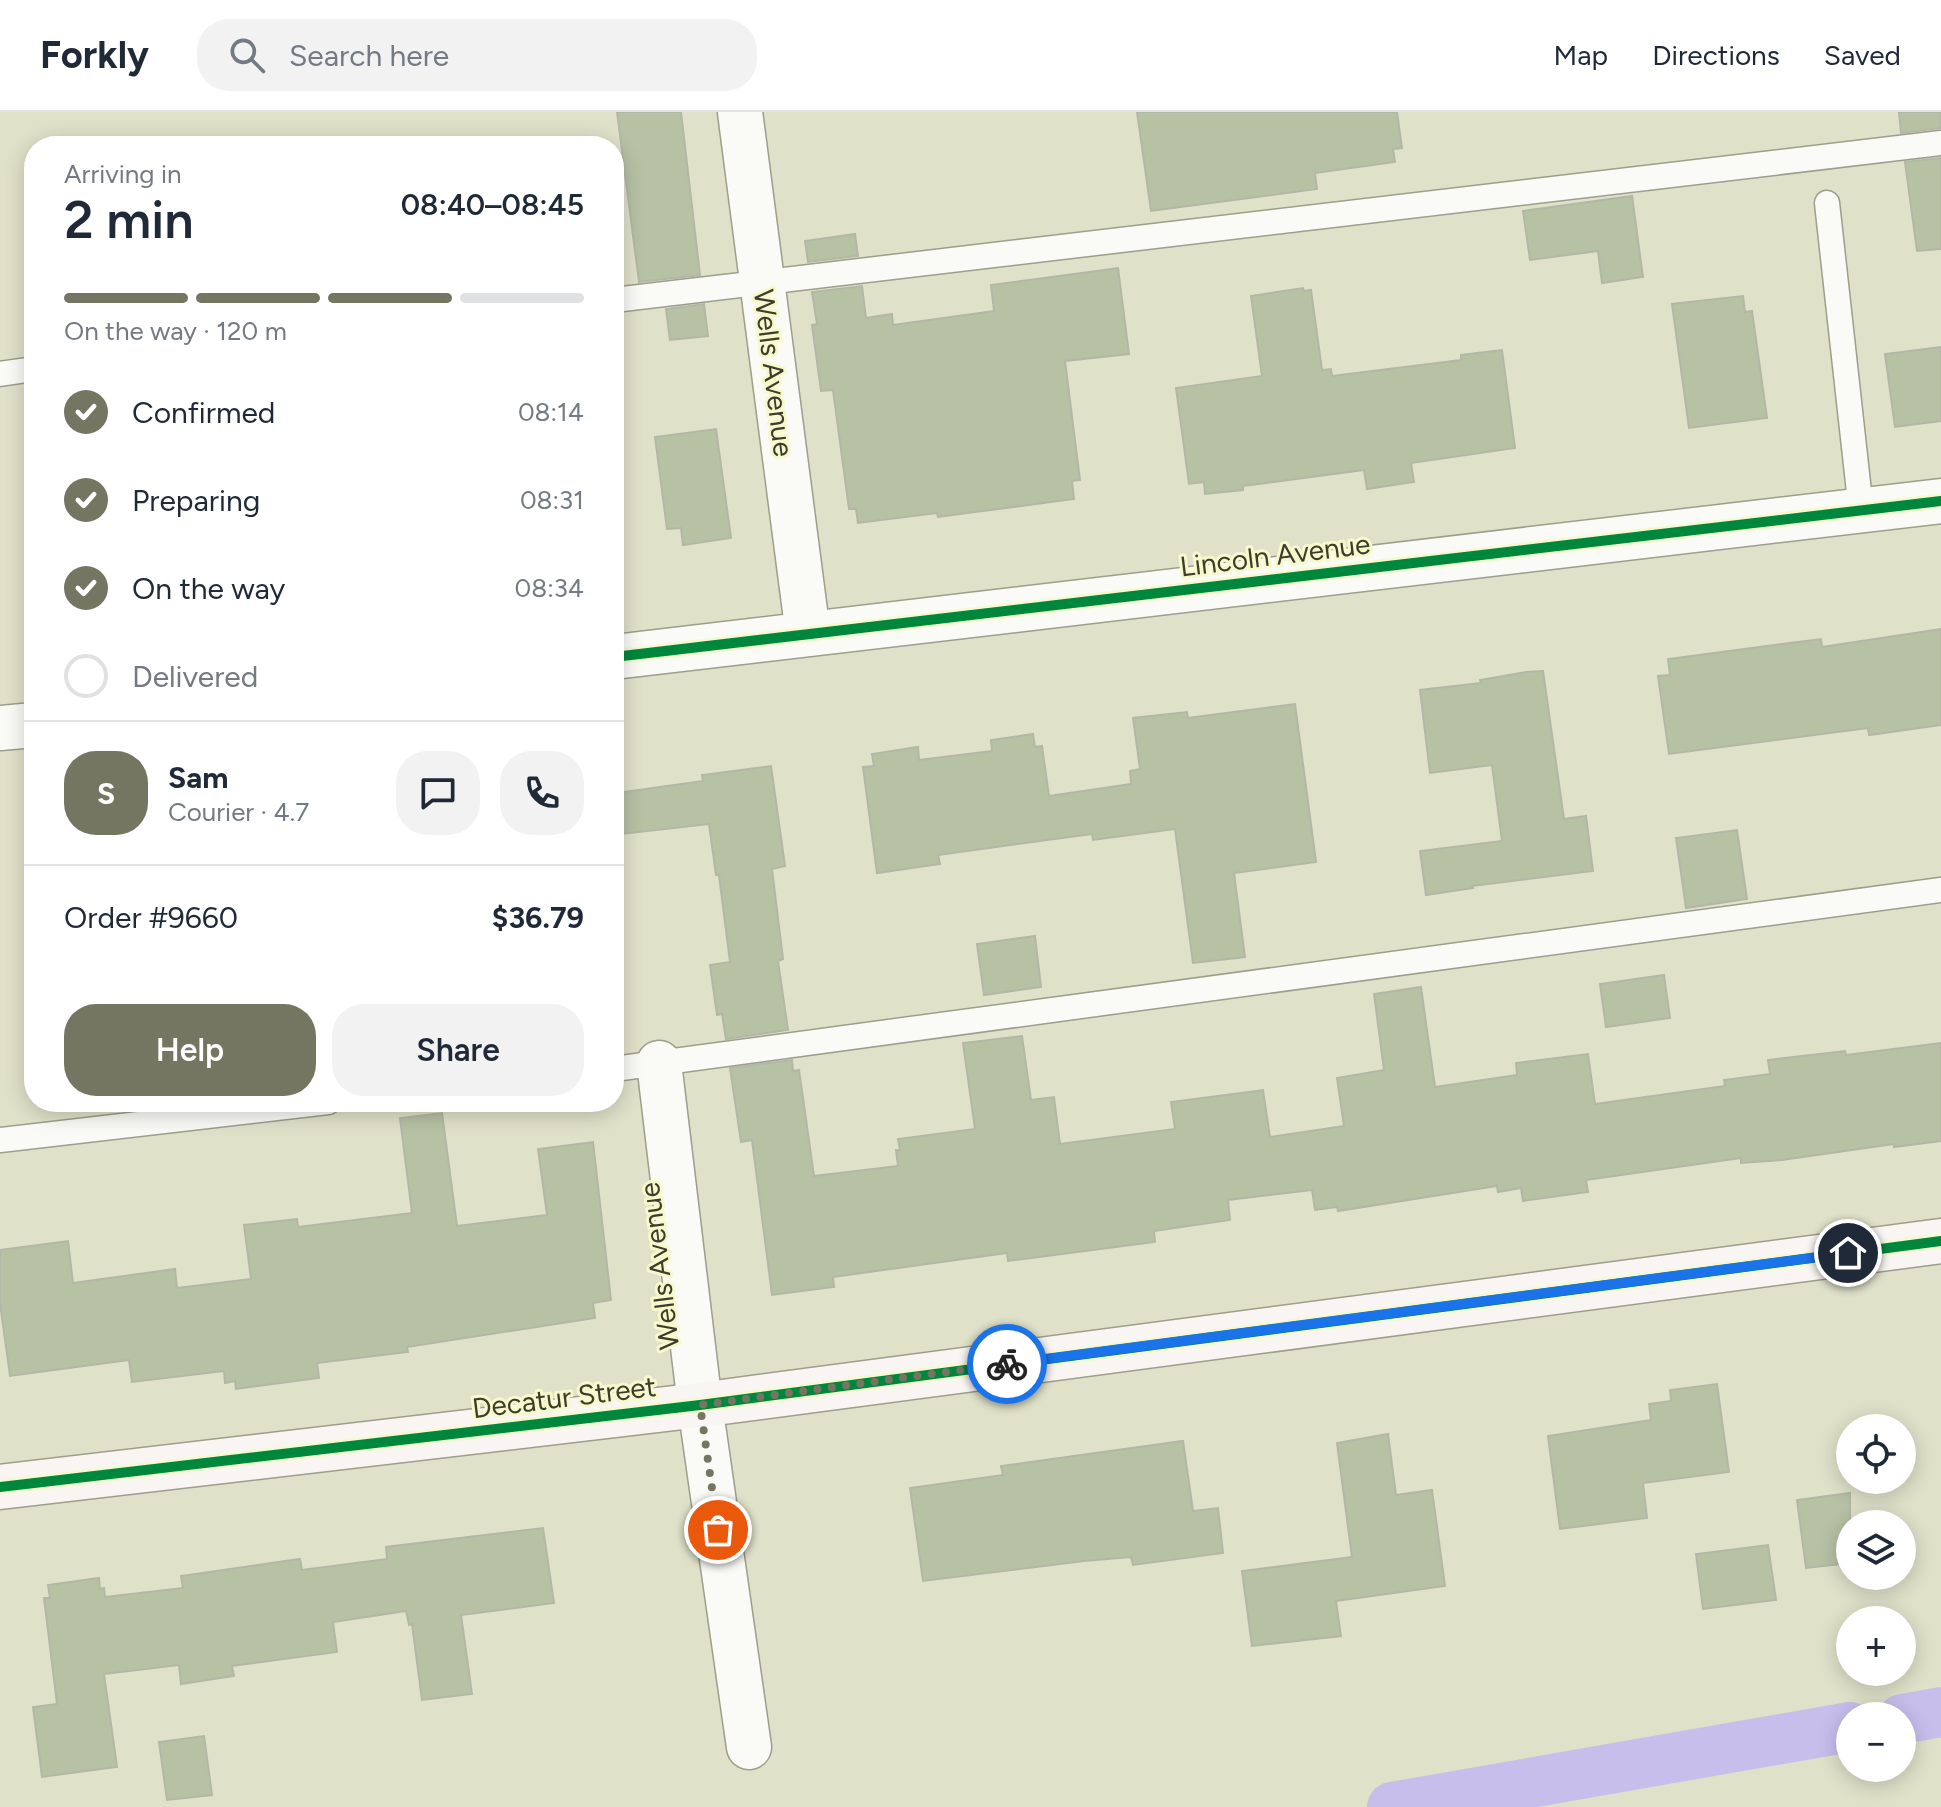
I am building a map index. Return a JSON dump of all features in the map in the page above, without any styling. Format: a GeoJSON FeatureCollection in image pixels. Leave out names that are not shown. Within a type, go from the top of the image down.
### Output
{"type":"FeatureCollection","features":[{"type":"Feature","properties":{"kind":"street","name":"Wells Avenue"},"geometry":{"type":"LineString","coordinates":[[740,112],[808,634]]}},
{"type":"Feature","properties":{"kind":"street","name":"Lincoln Avenue"},"geometry":{"type":"LineString","coordinates":[[624,656],[1941,501]]}},
{"type":"Feature","properties":{"kind":"street"},"geometry":{"type":"LineString","coordinates":[[0,728],[24,726]]}},
{"type":"Feature","properties":{"kind":"street","name":"Wells Avenue"},"geometry":{"type":"LineString","coordinates":[[659,1063],[700,1405],[749,1747]]}},
{"type":"Feature","properties":{"kind":"street","name":"Decatur Street"},"geometry":{"type":"LineString","coordinates":[[0,1487],[700,1405],[1941,1241]]}},
{"type":"Feature","properties":{"kind":"lane"},"geometry":{"type":"LineString","coordinates":[[624,299],[1941,143]]}},
{"type":"Feature","properties":{"kind":"lane"},"geometry":{"type":"LineString","coordinates":[[1827,203],[1861,510]]}},
{"type":"Feature","properties":{"kind":"lane"},"geometry":{"type":"LineString","coordinates":[[0,374],[24,370]]}},
{"type":"Feature","properties":{"kind":"lane"},"geometry":{"type":"LineString","coordinates":[[624,1068],[1941,890]]}},
{"type":"Feature","properties":{"kind":"lane"},"geometry":{"type":"LineString","coordinates":[[0,1140],[242,1112]]}},
{"type":"Feature","properties":{"kind":"building"},"geometry":{"type":"Polygon","coordinates":[[[617,112],[681,112],[700,275],[639,282],[624,166],[624,136],[620,136],[617,112]]]}},
{"type":"Feature","properties":{"kind":"building"},"geometry":{"type":"Polygon","coordinates":[[[1137,112],[1397,112],[1402,148],[1393,149],[1395,162],[1315,173],[1317,189],[1151,211],[1137,112]]]}},
{"type":"Feature","properties":{"kind":"building"},"geometry":{"type":"Polygon","coordinates":[[[1899,112],[1941,112],[1941,128],[1901,133],[1899,112]]]}},
{"type":"Feature","properties":{"kind":"building"},"geometry":{"type":"Polygon","coordinates":[[[1941,158],[1941,249],[1917,251],[1905,162],[1941,158]]]}},
{"type":"Feature","properties":{"kind":"building"},"geometry":{"type":"Polygon","coordinates":[[[1632,196],[1643,277],[1602,283],[1598,251],[1530,260],[1523,211],[1632,196]]]}},
{"type":"Feature","properties":{"kind":"building"},"geometry":{"type":"Polygon","coordinates":[[[855,234],[858,256],[808,262],[805,241],[855,234]]]}},
{"type":"Feature","properties":{"kind":"building"},"geometry":{"type":"Polygon","coordinates":[[[1118,268],[1129,354],[1065,361],[1080,480],[1072,481],[1074,499],[938,517],[937,513],[858,523],[856,509],[849,509],[833,390],[821,391],[812,325],[817,324],[812,292],[862,286],[866,318],[892,314],[893,325],[994,311],[991,285],[1118,268]]]}},
{"type":"Feature","properties":{"kind":"building"},"geometry":{"type":"Polygon","coordinates":[[[1303,288],[1304,291],[1311,290],[1322,370],[1331,369],[1332,376],[1461,360],[1461,355],[1502,350],[1515,448],[1411,463],[1414,482],[1367,489],[1364,470],[1205,494],[1204,482],[1189,484],[1176,388],[1262,376],[1251,296],[1303,288]]]}},
{"type":"Feature","properties":{"kind":"building"},"geometry":{"type":"Polygon","coordinates":[[[1743,296],[1745,312],[1752,311],[1767,418],[1689,428],[1672,304],[1743,296]]]}},
{"type":"Feature","properties":{"kind":"building"},"geometry":{"type":"Polygon","coordinates":[[[704,304],[708,336],[670,340],[666,309],[704,304]]]}},
{"type":"Feature","properties":{"kind":"building"},"geometry":{"type":"Polygon","coordinates":[[[1941,347],[1941,421],[1895,427],[1885,354],[1941,347]]]}},
{"type":"Feature","properties":{"kind":"building"},"geometry":{"type":"Polygon","coordinates":[[[716,429],[731,538],[683,545],[681,528],[667,529],[655,437],[716,429]]]}},
{"type":"Feature","properties":{"kind":"building"},"geometry":{"type":"Polygon","coordinates":[[[1941,629],[1941,725],[1869,735],[1868,728],[1669,754],[1658,676],[1670,675],[1668,659],[1821,639],[1822,647],[1941,629]]]}},
{"type":"Feature","properties":{"kind":"building"},"geometry":{"type":"Polygon","coordinates":[[[1543,671],[1564,819],[1586,816],[1593,871],[1426,895],[1420,851],[1502,841],[1492,765],[1430,773],[1420,690],[1543,671]]]}},
{"type":"Feature","properties":{"kind":"building"},"geometry":{"type":"Polygon","coordinates":[[[1295,704],[1316,862],[1234,873],[1245,957],[1193,963],[1175,829],[1093,840],[1092,834],[938,855],[940,864],[877,873],[863,767],[874,766],[872,754],[918,747],[919,760],[992,751],[991,740],[1033,734],[1035,747],[1042,746],[1049,796],[1131,784],[1130,771],[1140,769],[1133,718],[1187,712],[1188,718],[1295,704]]]}},
{"type":"Feature","properties":{"kind":"building"},"geometry":{"type":"Polygon","coordinates":[[[771,766],[785,866],[772,869],[783,959],[778,961],[788,1030],[726,1039],[722,1014],[717,1015],[710,965],[730,962],[709,824],[624,834],[624,792],[703,781],[702,775],[771,766]]]}},
{"type":"Feature","properties":{"kind":"building"},"geometry":{"type":"Polygon","coordinates":[[[1737,830],[1747,899],[1686,908],[1676,838],[1737,830]]]}},
{"type":"Feature","properties":{"kind":"building"},"geometry":{"type":"Polygon","coordinates":[[[1035,936],[1041,987],[984,995],[977,944],[1035,936]]]}},
{"type":"Feature","properties":{"kind":"building"},"geometry":{"type":"Polygon","coordinates":[[[1664,975],[1670,1018],[1606,1027],[1600,984],[1664,975]]]}},
{"type":"Feature","properties":{"kind":"building"},"geometry":{"type":"Polygon","coordinates":[[[1421,987],[1435,1087],[1517,1075],[1516,1063],[1588,1054],[1595,1104],[1725,1086],[1724,1080],[1770,1074],[1768,1060],[1845,1051],[1846,1055],[1941,1043],[1941,1141],[1894,1147],[1894,1144],[1782,1160],[1741,1163],[1741,1158],[1586,1180],[1588,1192],[1523,1201],[1521,1188],[1498,1192],[1497,1186],[1338,1211],[1337,1207],[1315,1210],[1312,1190],[1228,1200],[1230,1220],[1154,1231],[1155,1242],[1008,1261],[1007,1253],[833,1277],[834,1287],[772,1295],[752,1140],[741,1142],[730,1068],[792,1060],[793,1071],[799,1070],[814,1176],[898,1166],[898,1139],[975,1129],[963,1043],[1022,1036],[1031,1100],[1054,1097],[1060,1144],[1175,1129],[1171,1102],[1263,1090],[1270,1137],[1344,1126],[1337,1078],[1384,1070],[1374,994],[1421,987]]]}},
{"type":"Feature","properties":{"kind":"building"},"geometry":{"type":"Polygon","coordinates":[[[442,1113],[457,1226],[547,1215],[538,1149],[593,1142],[611,1300],[593,1303],[595,1318],[407,1347],[408,1352],[317,1363],[319,1378],[236,1389],[235,1381],[225,1383],[224,1371],[132,1382],[129,1360],[10,1376],[0,1303],[0,1250],[68,1241],[73,1283],[175,1269],[177,1288],[251,1279],[244,1225],[297,1219],[298,1227],[412,1213],[400,1118],[442,1113]]]}},
{"type":"Feature","properties":{"kind":"building"},"geometry":{"type":"Polygon","coordinates":[[[1717,1384],[1729,1472],[1643,1483],[1647,1518],[1560,1529],[1548,1436],[1651,1420],[1649,1404],[1671,1401],[1670,1390],[1717,1384]]]}},
{"type":"Feature","properties":{"kind":"building"},"geometry":{"type":"Polygon","coordinates":[[[1388,1434],[1396,1495],[1432,1490],[1445,1586],[1336,1601],[1341,1636],[1252,1646],[1242,1571],[1352,1557],[1337,1443],[1388,1434]]]}},
{"type":"Feature","properties":{"kind":"building"},"geometry":{"type":"Polygon","coordinates":[[[1183,1441],[1193,1511],[1218,1508],[1223,1553],[1133,1565],[1131,1557],[1084,1561],[923,1581],[910,1488],[1003,1475],[1001,1466],[1183,1441]]]}},
{"type":"Feature","properties":{"kind":"building"},"geometry":{"type":"Polygon","coordinates":[[[1850,1494],[1850,1510],[1836,1510],[1836,1565],[1806,1568],[1797,1500],[1850,1494]]]}},
{"type":"Feature","properties":{"kind":"building"},"geometry":{"type":"Polygon","coordinates":[[[543,1528],[554,1603],[461,1615],[472,1694],[422,1700],[412,1624],[409,1625],[406,1611],[333,1622],[337,1652],[232,1666],[234,1676],[181,1684],[179,1665],[104,1674],[117,1767],[42,1777],[33,1707],[57,1704],[44,1598],[50,1598],[48,1585],[99,1578],[105,1597],[183,1588],[181,1576],[300,1559],[302,1570],[387,1559],[386,1547],[543,1528]]]}},
{"type":"Feature","properties":{"kind":"building"},"geometry":{"type":"Polygon","coordinates":[[[1768,1545],[1776,1600],[1703,1609],[1696,1554],[1768,1545]]]}},
{"type":"Feature","properties":{"kind":"building"},"geometry":{"type":"Polygon","coordinates":[[[204,1736],[212,1795],[167,1800],[159,1742],[204,1736]]]}},
{"type":"Feature","properties":{"kind":"waterway"},"geometry":{"type":"LineString","coordinates":[[1916,1716],[1941,1712]]}},
{"type":"Feature","properties":{"kind":"waterway"},"geometry":{"type":"LineString","coordinates":[[1392,1807],[1836,1729]]}},
{"type":"Feature","properties":{"kind":"cycle path"},"geometry":{"type":"LineString","coordinates":[[624,656],[1941,501]]}},
{"type":"Feature","properties":{"kind":"cycle path"},"geometry":{"type":"LineString","coordinates":[[0,1487],[700,1405],[1941,1241]]}},
{"type":"Feature","properties":{"kind":"way so far"},"geometry":{"type":"LineString","coordinates":[[718,1530],[700,1405],[1007,1364]]}},
{"type":"Feature","properties":{"kind":"route"},"geometry":{"type":"LineString","coordinates":[[1007,1364],[1848,1253]]}}]}
